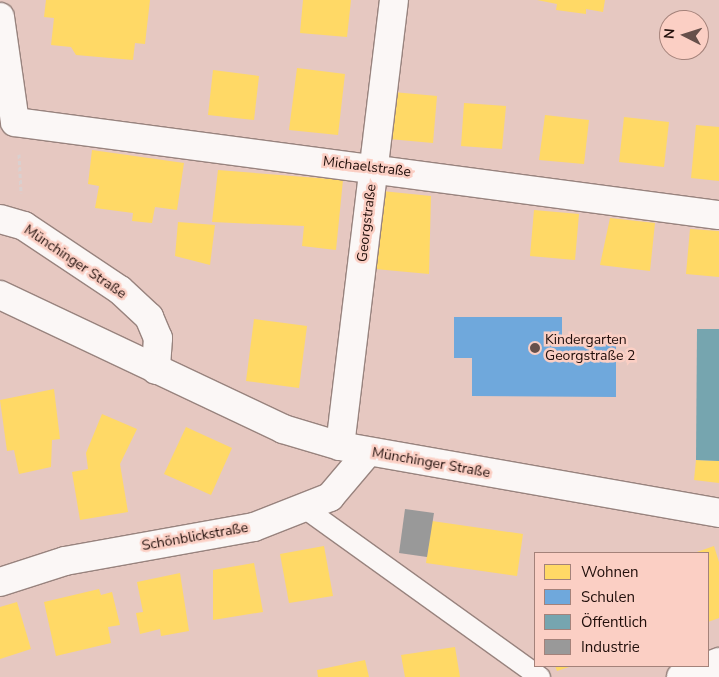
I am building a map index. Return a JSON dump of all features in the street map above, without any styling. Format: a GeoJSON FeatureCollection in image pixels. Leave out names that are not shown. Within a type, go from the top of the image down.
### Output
{"type":"FeatureCollection","features":[{"type":"Feature","properties":{"kind":"street","name":"Georgstraße"},"geometry":{"type":"LineString","coordinates":[[340,446],[394,0]]}},
{"type":"Feature","properties":{"kind":"street"},"geometry":{"type":"LineString","coordinates":[[0,16],[15,122]]}},
{"type":"Feature","properties":{"kind":"street","name":"Michaelstraße"},"geometry":{"type":"LineString","coordinates":[[15,122],[719,215]]}},
{"type":"Feature","properties":{"kind":"street","name":"Münchinger Straße"},"geometry":{"type":"LineString","coordinates":[[12,222],[120,290],[149,317],[158,338],[156,370]]}},
{"type":"Feature","properties":{"kind":"street","name":"Münchinger Straße"},"geometry":{"type":"LineString","coordinates":[[0,295],[283,429],[340,446],[368,452],[719,513]]}},
{"type":"Feature","properties":{"kind":"street","name":"Schönblickstraße"},"geometry":{"type":"LineString","coordinates":[[0,582],[65,561],[254,527],[330,497],[368,452]]}},
{"type":"Feature","properties":{"kind":"street"},"geometry":{"type":"LineString","coordinates":[[681,677],[706,667]]}},
{"type":"Feature","properties":{"kind":"lane"},"geometry":{"type":"LineString","coordinates":[[303,508],[540,677]]}},
{"type":"Feature","properties":{"kind":"path"},"geometry":{"type":"LineString","coordinates":[[12,222],[15,122]]}},
{"type":"Feature","properties":{"kind":"building: Wohnen"},"geometry":{"type":"Polygon","coordinates":[[[46,0],[150,0],[145,44],[135,43],[133,60],[76,55],[71,47],[51,45],[54,18],[44,17],[46,0]]]}},
{"type":"Feature","properties":{"kind":"building: Wohnen"},"geometry":{"type":"Polygon","coordinates":[[[303,0],[351,0],[347,37],[300,33],[303,0]]]}},
{"type":"Feature","properties":{"kind":"building: Wohnen"},"geometry":{"type":"Polygon","coordinates":[[[537,0],[605,0],[603,12],[586,9],[586,14],[556,10],[557,4],[537,0]]]}},
{"type":"Feature","properties":{"kind":"building: Wohnen"},"geometry":{"type":"Polygon","coordinates":[[[297,68],[345,74],[338,135],[289,130],[297,68]]]}},
{"type":"Feature","properties":{"kind":"building: Wohnen"},"geometry":{"type":"Polygon","coordinates":[[[213,70],[259,76],[254,120],[208,115],[213,70]]]}},
{"type":"Feature","properties":{"kind":"building: Wohnen"},"geometry":{"type":"Polygon","coordinates":[[[393,92],[437,96],[433,143],[389,139],[393,92]]]}},
{"type":"Feature","properties":{"kind":"building: Wohnen"},"geometry":{"type":"Polygon","coordinates":[[[464,103],[506,106],[502,149],[461,146],[464,103]]]}},
{"type":"Feature","properties":{"kind":"building: Wohnen"},"geometry":{"type":"Polygon","coordinates":[[[545,115],[589,120],[584,164],[539,160],[545,115]]]}},
{"type":"Feature","properties":{"kind":"building: Wohnen"},"geometry":{"type":"Polygon","coordinates":[[[624,117],[669,122],[664,167],[619,162],[624,117]]]}},
{"type":"Feature","properties":{"kind":"building: Wohnen"},"geometry":{"type":"Polygon","coordinates":[[[696,125],[719,127],[719,181],[691,178],[696,125]]]}},
{"type":"Feature","properties":{"kind":"building: Wohnen"},"geometry":{"type":"Polygon","coordinates":[[[92,150],[184,163],[177,210],[155,207],[152,223],[132,221],[133,213],[95,208],[99,186],[88,184],[92,150]]]}},
{"type":"Feature","properties":{"kind":"building: Wohnen"},"geometry":{"type":"Polygon","coordinates":[[[218,170],[343,180],[336,250],[302,246],[304,226],[212,222],[218,170]]]}},
{"type":"Feature","properties":{"kind":"building: Wohnen"},"geometry":{"type":"Polygon","coordinates":[[[382,191],[431,196],[429,274],[375,269],[382,191]]]}},
{"type":"Feature","properties":{"kind":"building: Wohnen"},"geometry":{"type":"Polygon","coordinates":[[[534,210],[579,214],[575,260],[530,256],[534,210]]]}},
{"type":"Feature","properties":{"kind":"building: Wohnen"},"geometry":{"type":"Polygon","coordinates":[[[610,218],[655,223],[650,271],[600,265],[610,218]]]}},
{"type":"Feature","properties":{"kind":"building: Wohnen"},"geometry":{"type":"Polygon","coordinates":[[[178,222],[215,225],[210,265],[175,256],[178,222]]]}},
{"type":"Feature","properties":{"kind":"building: Wohnen"},"geometry":{"type":"Polygon","coordinates":[[[690,229],[719,231],[719,277],[686,274],[690,229]]]}},
{"type":"Feature","properties":{"kind":"building: Wohnen"},"geometry":{"type":"Polygon","coordinates":[[[254,319],[307,326],[299,388],[246,381],[254,319]]]}},
{"type":"Feature","properties":{"kind":"building: Wohnen"},"geometry":{"type":"Polygon","coordinates":[[[54,389],[60,439],[52,440],[51,467],[19,474],[14,450],[7,451],[0,400],[54,389]]]}},
{"type":"Feature","properties":{"kind":"building: Wohnen"},"geometry":{"type":"Polygon","coordinates":[[[102,414],[137,429],[120,464],[128,512],[80,520],[72,472],[88,469],[86,453],[102,414]]]}},
{"type":"Feature","properties":{"kind":"building: Wohnen"},"geometry":{"type":"Polygon","coordinates":[[[186,427],[232,448],[211,495],[164,474],[186,427]]]}},
{"type":"Feature","properties":{"kind":"building: Wohnen"},"geometry":{"type":"Polygon","coordinates":[[[696,460],[719,461],[719,483],[694,480],[696,460]]]}},
{"type":"Feature","properties":{"kind":"building: Wohnen"},"geometry":{"type":"Polygon","coordinates":[[[432,521],[523,534],[517,576],[426,563],[432,521]]]}},
{"type":"Feature","properties":{"kind":"building: Wohnen"},"geometry":{"type":"Polygon","coordinates":[[[324,546],[333,596],[289,603],[280,554],[324,546]]]}},
{"type":"Feature","properties":{"kind":"building: Wohnen"},"geometry":{"type":"Polygon","coordinates":[[[714,546],[719,562],[719,618],[709,622],[709,552],[697,552],[714,546]]]}},
{"type":"Feature","properties":{"kind":"building: Wohnen"},"geometry":{"type":"Polygon","coordinates":[[[254,563],[263,612],[213,620],[213,570],[254,563]]]}},
{"type":"Feature","properties":{"kind":"building: Wohnen"},"geometry":{"type":"Polygon","coordinates":[[[180,573],[189,631],[161,636],[160,629],[140,634],[136,613],[143,612],[137,582],[180,573]]]}},
{"type":"Feature","properties":{"kind":"building: Wohnen"},"geometry":{"type":"Polygon","coordinates":[[[99,589],[101,595],[112,592],[120,625],[108,627],[111,643],[56,656],[44,602],[99,589]]]}},
{"type":"Feature","properties":{"kind":"building: Wohnen"},"geometry":{"type":"Polygon","coordinates":[[[17,602],[31,649],[0,659],[0,607],[17,602]]]}},
{"type":"Feature","properties":{"kind":"building: Wohnen"},"geometry":{"type":"Polygon","coordinates":[[[455,647],[460,677],[405,677],[401,655],[455,647]]]}},
{"type":"Feature","properties":{"kind":"building: Wohnen"},"geometry":{"type":"Polygon","coordinates":[[[365,660],[369,677],[318,677],[317,670],[365,660]]]}},
{"type":"Feature","properties":{"kind":"building: Wohnen"},"geometry":{"type":"Polygon","coordinates":[[[555,667],[569,667],[557,671],[555,667]]]}},
{"type":"Feature","properties":{"kind":"building: Schulen","name":"Kindergarten Georgstraße 2"},"geometry":{"type":"Polygon","coordinates":[[[454,317],[562,317],[562,338],[616,338],[616,397],[472,396],[472,358],[454,358],[454,317]]]}},
{"type":"Feature","properties":{"kind":"building: Öffentlich"},"geometry":{"type":"Polygon","coordinates":[[[697,329],[719,329],[719,461],[696,460],[697,329]]]}},
{"type":"Feature","properties":{"kind":"building: Industrie"},"geometry":{"type":"Polygon","coordinates":[[[405,509],[434,513],[427,557],[399,553],[405,509]]]}},
{"type":"Feature","properties":{"kind":"place","name":"Kindergarten Georgstraße 2"},"geometry":{"type":"Point","coordinates":[535,348]}}]}
